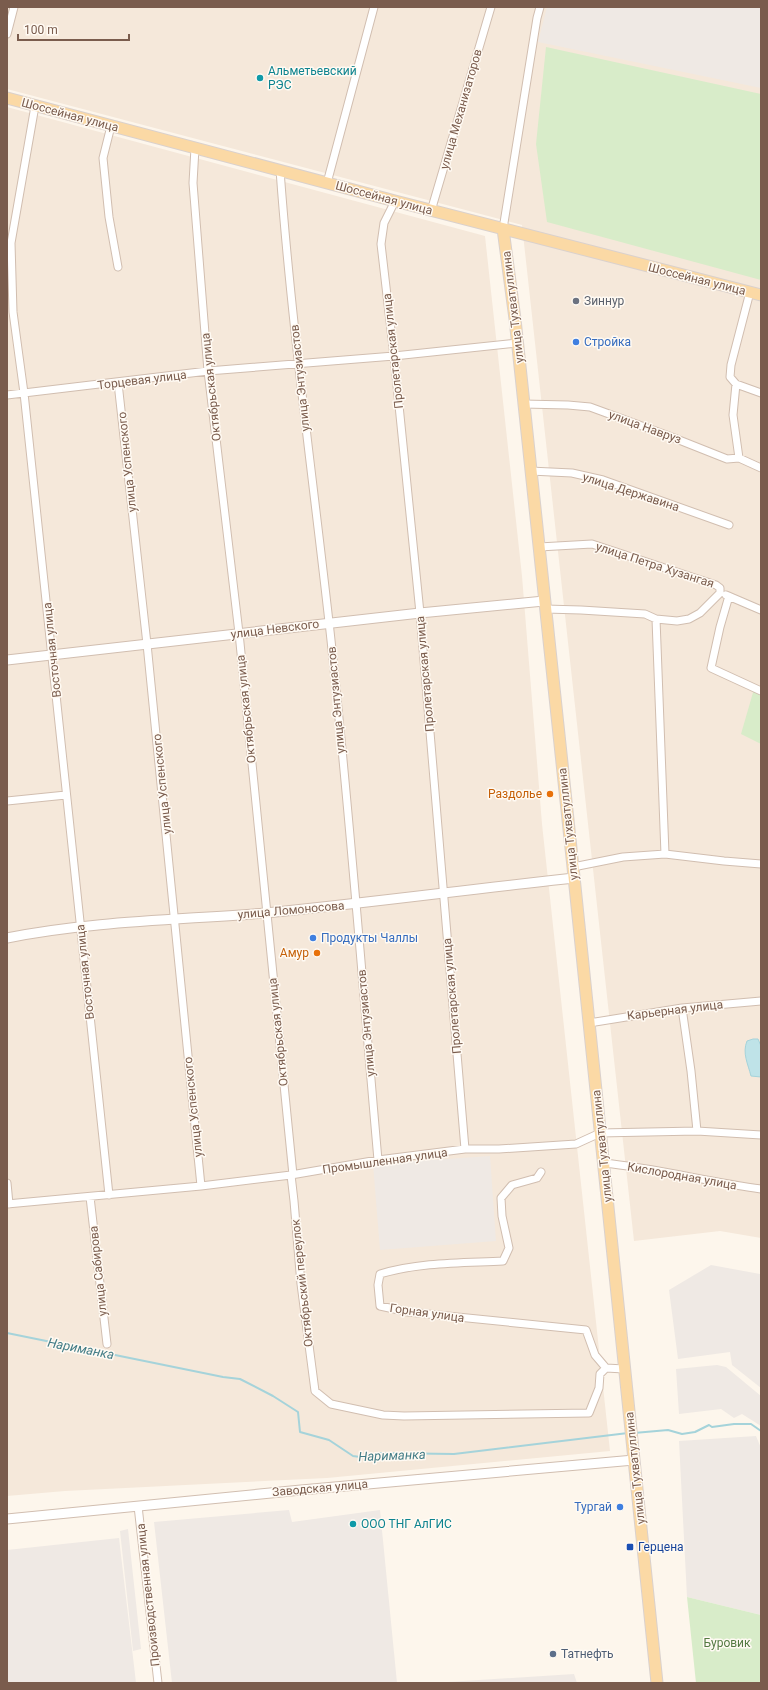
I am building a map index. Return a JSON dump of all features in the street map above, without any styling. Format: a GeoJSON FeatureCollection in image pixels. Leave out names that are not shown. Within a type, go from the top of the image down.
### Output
{"type":"FeatureCollection","features":[{"type":"Feature","properties":{"kind":"main road","name":"Шоссейная улица"},"geometry":{"type":"LineString","coordinates":[[7,98],[395,201],[756,294]]}},
{"type":"Feature","properties":{"kind":"main road","name":"улица Тухватуллина"},"geometry":{"type":"LineString","coordinates":[[504,229],[574,872],[657,1683]]}},
{"type":"Feature","properties":{"kind":"street"},"geometry":{"type":"LineString","coordinates":[[7,34],[14,7]]}},
{"type":"Feature","properties":{"kind":"street"},"geometry":{"type":"LineString","coordinates":[[327,183],[374,7]]}},
{"type":"Feature","properties":{"kind":"street","name":"улица Механизаторов"},"geometry":{"type":"LineString","coordinates":[[431,210],[491,7]]}},
{"type":"Feature","properties":{"kind":"street","name":"улица Тухватуллина"},"geometry":{"type":"LineString","coordinates":[[504,229],[540,7]]}},
{"type":"Feature","properties":{"kind":"street","name":"Восточная улица"},"geometry":{"type":"LineString","coordinates":[[35,106],[9,243],[14,312],[24,393],[109,1195]]}},
{"type":"Feature","properties":{"kind":"street"},"geometry":{"type":"LineString","coordinates":[[111,126],[103,158],[109,217],[118,267]]}},
{"type":"Feature","properties":{"kind":"street","name":"Октябрьская улица"},"geometry":{"type":"LineString","coordinates":[[195,148],[193,183],[208,371],[239,634],[292,1175]]}},
{"type":"Feature","properties":{"kind":"street","name":"улица Энтузиастов"},"geometry":{"type":"LineString","coordinates":[[280,170],[298,364],[329,623],[378,1160]]}},
{"type":"Feature","properties":{"kind":"street","name":"Пролетарская улица"},"geometry":{"type":"LineString","coordinates":[[395,201],[384,223],[381,244],[420,613],[465,1149]]}},
{"type":"Feature","properties":{"kind":"street"},"geometry":{"type":"LineString","coordinates":[[756,294],[731,366],[730,377],[736,384],[761,393]]}},
{"type":"Feature","properties":{"kind":"street","name":"Торцевая улица"},"geometry":{"type":"LineString","coordinates":[[7,395],[118,383],[208,371],[394,356],[517,343]]}},
{"type":"Feature","properties":{"kind":"street","name":"улица Успенского"},"geometry":{"type":"LineString","coordinates":[[118,383],[147,644],[201,1186]]}},
{"type":"Feature","properties":{"kind":"street"},"geometry":{"type":"LineString","coordinates":[[736,384],[733,415],[739,458]]}},
{"type":"Feature","properties":{"kind":"street","name":"улица Навруз"},"geometry":{"type":"LineString","coordinates":[[523,404],[590,407],[727,459],[739,458],[761,468]]}},
{"type":"Feature","properties":{"kind":"street","name":"улица Державина"},"geometry":{"type":"LineString","coordinates":[[530,471],[572,473],[603,480],[729,525]]}},
{"type":"Feature","properties":{"kind":"street","name":"улица Петра Хузангая"},"geometry":{"type":"LineString","coordinates":[[539,547],[592,544],[716,584],[720,588],[720,593],[761,610]]}},
{"type":"Feature","properties":{"kind":"street"},"geometry":{"type":"LineString","coordinates":[[545,605],[581,610],[645,614],[656,619],[677,620],[689,619],[700,612],[720,593]]}},
{"type":"Feature","properties":{"kind":"street"},"geometry":{"type":"LineString","coordinates":[[729,596],[720,627],[711,668],[761,691]]}},
{"type":"Feature","properties":{"kind":"street","name":"улица Невского"},"geometry":{"type":"LineString","coordinates":[[7,660],[420,613],[545,605]]}},
{"type":"Feature","properties":{"kind":"street"},"geometry":{"type":"LineString","coordinates":[[656,619],[665,854]]}},
{"type":"Feature","properties":{"kind":"street"},"geometry":{"type":"LineString","coordinates":[[7,801],[66,795]]}},
{"type":"Feature","properties":{"kind":"street","name":"улица Ломоносова"},"geometry":{"type":"LineString","coordinates":[[7,938],[40,931],[355,904],[574,872],[623,857],[665,854],[761,864]]}},
{"type":"Feature","properties":{"kind":"street","name":"Карьерная улица"},"geometry":{"type":"LineString","coordinates":[[589,1023],[682,1008],[761,1001]]}},
{"type":"Feature","properties":{"kind":"street"},"geometry":{"type":"LineString","coordinates":[[682,1008],[691,1071],[697,1131]]}},
{"type":"Feature","properties":{"kind":"street","name":"Промышленная улица"},"geometry":{"type":"LineString","coordinates":[[8,1204],[201,1186],[292,1175],[378,1160],[465,1149],[499,1149],[576,1144],[600,1133],[697,1131],[761,1135]]}},
{"type":"Feature","properties":{"kind":"street","name":"Кислородная улица"},"geometry":{"type":"LineString","coordinates":[[603,1163],[638,1166],[724,1184],[761,1189]]}},
{"type":"Feature","properties":{"kind":"street","name":"Горная улица"},"geometry":{"type":"LineString","coordinates":[[542,1172],[537,1178],[512,1185],[501,1198],[502,1216],[508,1248],[503,1261],[423,1265],[396,1269],[380,1274],[378,1285],[380,1306],[408,1312],[586,1330],[595,1355],[606,1368]]}},
{"type":"Feature","properties":{"kind":"street","name":"Октябрьский переулок"},"geometry":{"type":"LineString","coordinates":[[292,1175],[301,1284],[315,1391],[331,1404],[383,1415],[590,1414],[599,1388],[600,1374],[606,1368]]}},
{"type":"Feature","properties":{"kind":"street"},"geometry":{"type":"LineString","coordinates":[[7,1183],[8,1204]]}},
{"type":"Feature","properties":{"kind":"street","name":"улица Сабирова"},"geometry":{"type":"LineString","coordinates":[[90,1197],[107,1344]]}},
{"type":"Feature","properties":{"kind":"street"},"geometry":{"type":"LineString","coordinates":[[606,1368],[624,1369]]}},
{"type":"Feature","properties":{"kind":"street","name":"Заводская улица"},"geometry":{"type":"LineString","coordinates":[[7,1519],[633,1455]]}},
{"type":"Feature","properties":{"kind":"street","name":"Производственная улица"},"geometry":{"type":"LineString","coordinates":[[138,1506],[158,1683]]}},
{"type":"Feature","properties":{"kind":"shaded area"},"geometry":{"type":"Polygon","coordinates":[[[7,7],[761,7],[761,1238],[720,1231],[634,1241],[522,225],[7,89],[7,7]]]}},
{"type":"Feature","properties":{"kind":"shaded area"},"geometry":{"type":"Polygon","coordinates":[[[547,7],[761,7],[761,88],[538,42],[547,7]]]}},
{"type":"Feature","properties":{"kind":"shaded area"},"geometry":{"type":"Polygon","coordinates":[[[7,107],[485,236],[522,576],[542,824],[610,1451],[327,1478],[65,1491],[7,1496],[7,107]]]}},
{"type":"Feature","properties":{"kind":"shaded area"},"geometry":{"type":"Polygon","coordinates":[[[490,1156],[496,1241],[380,1250],[373,1164],[490,1156]]]}},
{"type":"Feature","properties":{"kind":"shaded area"},"geometry":{"type":"Polygon","coordinates":[[[711,1265],[760,1274],[761,1272],[761,1388],[732,1365],[730,1352],[678,1359],[669,1290],[711,1265]]]}},
{"type":"Feature","properties":{"kind":"shaded area"},"geometry":{"type":"Polygon","coordinates":[[[717,1365],[726,1367],[761,1396],[761,1426],[742,1414],[734,1418],[721,1409],[679,1414],[676,1369],[717,1365]]]}},
{"type":"Feature","properties":{"kind":"shaded area"},"geometry":{"type":"Polygon","coordinates":[[[756,1436],[761,1448],[761,1615],[687,1597],[679,1441],[756,1436]]]}},
{"type":"Feature","properties":{"kind":"shaded area"},"geometry":{"type":"Polygon","coordinates":[[[289,1510],[292,1522],[380,1510],[397,1683],[172,1683],[154,1522],[289,1510]]]}},
{"type":"Feature","properties":{"kind":"shaded area"},"geometry":{"type":"Polygon","coordinates":[[[128,1529],[141,1649],[133,1651],[120,1531],[128,1529]]]}},
{"type":"Feature","properties":{"kind":"shaded area"},"geometry":{"type":"Polygon","coordinates":[[[119,1538],[136,1683],[7,1683],[7,1550],[119,1538]]]}},
{"type":"Feature","properties":{"kind":"shaded area"},"geometry":{"type":"Polygon","coordinates":[[[574,1674],[577,1683],[432,1683],[574,1674]]]}},
{"type":"Feature","properties":{"kind":"green space"},"geometry":{"type":"Polygon","coordinates":[[[546,47],[761,94],[761,280],[547,222],[536,144],[546,47]]]}},
{"type":"Feature","properties":{"kind":"green space"},"geometry":{"type":"Polygon","coordinates":[[[754,689],[761,693],[761,744],[741,734],[754,689]]]}},
{"type":"Feature","properties":{"kind":"green space","name":"Буровик"},"geometry":{"type":"Polygon","coordinates":[[[687,1597],[761,1615],[761,1683],[696,1683],[687,1597]]]}},
{"type":"Feature","properties":{"kind":"water"},"geometry":{"type":"Polygon","coordinates":[[[758,1039],[761,1046],[761,1077],[751,1076],[746,1058],[745,1050],[747,1041],[758,1039]]]}},
{"type":"Feature","properties":{"kind":"waterway","name":"Нариманка"},"geometry":{"type":"LineString","coordinates":[[7,1333],[223,1377],[240,1379],[273,1396],[298,1412],[300,1432],[329,1440],[353,1456],[367,1458],[381,1453],[454,1454],[628,1433]]}},
{"type":"Feature","properties":{"kind":"waterway","name":"Нариманка"},"geometry":{"type":"LineString","coordinates":[[634,1433],[668,1430],[682,1434],[695,1432],[709,1425],[712,1427],[734,1424],[751,1424],[761,1431]]}},
{"type":"Feature","properties":{"kind":"place","name":"Альметьевский РЭС"},"geometry":{"type":"Point","coordinates":[260,78]}},
{"type":"Feature","properties":{"kind":"place","name":"Зиннур"},"geometry":{"type":"Point","coordinates":[576,301]}},
{"type":"Feature","properties":{"kind":"place","name":"Стройка"},"geometry":{"type":"Point","coordinates":[576,342]}},
{"type":"Feature","properties":{"kind":"place","name":"Раздолье"},"geometry":{"type":"Point","coordinates":[550,794]}},
{"type":"Feature","properties":{"kind":"place","name":"Продукты Чаллы"},"geometry":{"type":"Point","coordinates":[313,938]}},
{"type":"Feature","properties":{"kind":"place","name":"Амур"},"geometry":{"type":"Point","coordinates":[317,953]}},
{"type":"Feature","properties":{"kind":"place","name":"Тургай"},"geometry":{"type":"Point","coordinates":[620,1507]}},
{"type":"Feature","properties":{"kind":"place","name":"ООО ТНГ АлГИС"},"geometry":{"type":"Point","coordinates":[353,1524]}},
{"type":"Feature","properties":{"kind":"place","name":"Герцена"},"geometry":{"type":"Point","coordinates":[630,1547]}},
{"type":"Feature","properties":{"kind":"place","name":"Татнефть"},"geometry":{"type":"Point","coordinates":[553,1654]}}]}
